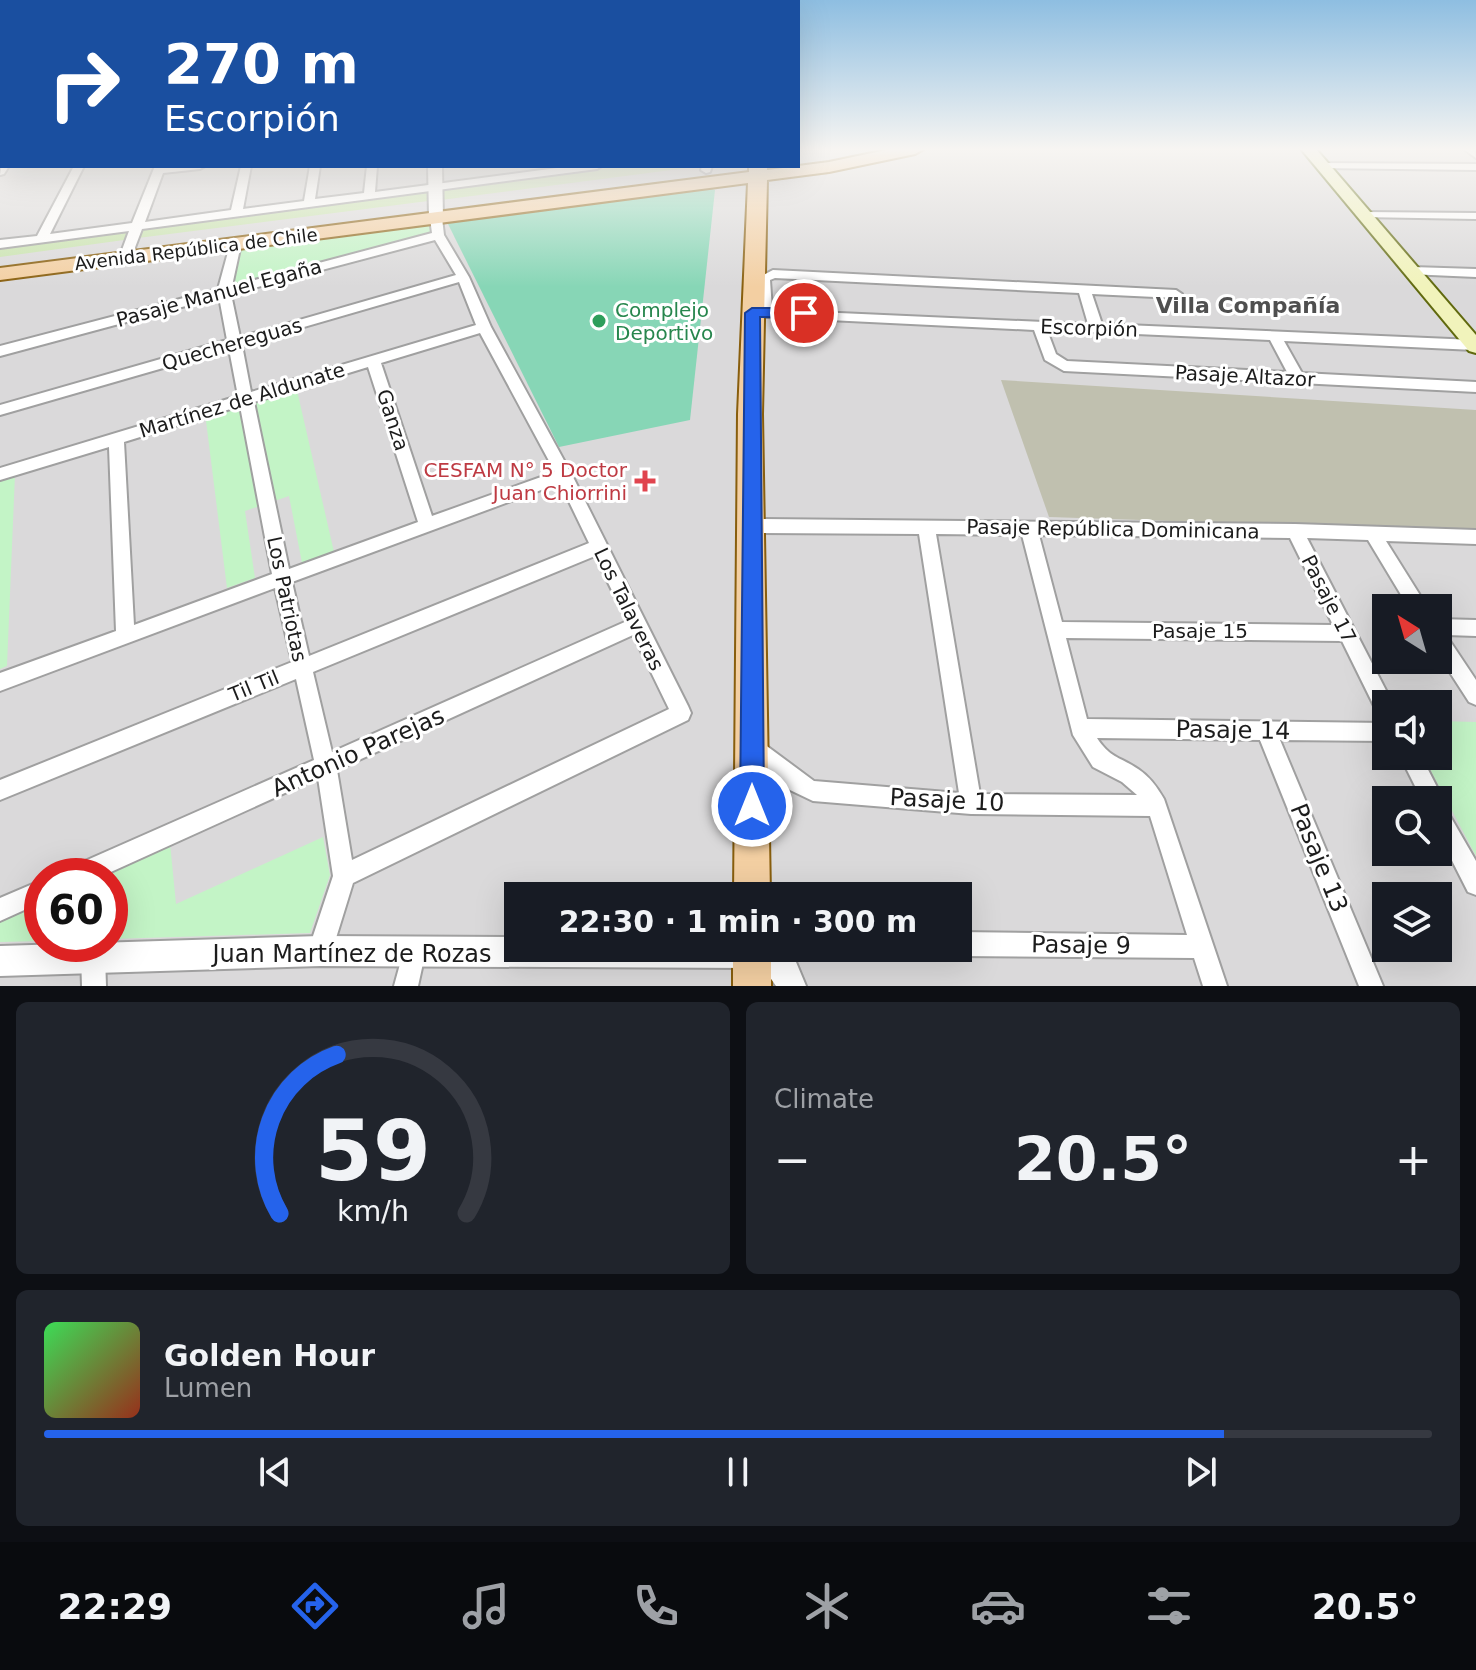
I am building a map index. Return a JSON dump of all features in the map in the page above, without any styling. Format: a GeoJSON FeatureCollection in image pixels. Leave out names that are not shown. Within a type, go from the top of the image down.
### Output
{"type":"FeatureCollection","features":[{"type":"Feature","properties":{"kind":"main road","name":"Avenida República de Chile"},"geometry":{"type":"LineString","coordinates":[[0,274],[131,242],[235,244],[536,195]]}},
{"type":"Feature","properties":{"kind":"main road","name":"Avenida República de Chile"},"geometry":{"type":"LineString","coordinates":[[0,259],[557,195]]}},
{"type":"Feature","properties":{"kind":"main road"},"geometry":{"type":"LineString","coordinates":[[752,882],[751,526],[758,312],[754,195]]}},
{"type":"Feature","properties":{"kind":"main road"},"geometry":{"type":"LineString","coordinates":[[1348,195],[1472,339]]}},
{"type":"Feature","properties":{"kind":"street"},"geometry":{"type":"LineString","coordinates":[[42,238],[64,195]]}},
{"type":"Feature","properties":{"kind":"street"},"geometry":{"type":"LineString","coordinates":[[131,242],[149,195]]}},
{"type":"Feature","properties":{"kind":"street"},"geometry":{"type":"LineString","coordinates":[[236,213],[240,195]]}},
{"type":"Feature","properties":{"kind":"street"},"geometry":{"type":"LineString","coordinates":[[309,204],[310,195]]}},
{"type":"Feature","properties":{"kind":"street"},"geometry":{"type":"LineString","coordinates":[[436,195],[436,211]]}},
{"type":"Feature","properties":{"kind":"street"},"geometry":{"type":"LineString","coordinates":[[0,244],[42,238],[131,242],[236,213],[369,196],[436,211],[462,195]]}},
{"type":"Feature","properties":{"kind":"street","name":"Los Talaveras"},"geometry":{"type":"LineString","coordinates":[[344,876],[681,713],[564,475],[484,327],[436,211]]}},
{"type":"Feature","properties":{"kind":"street","name":"Pasaje Manuel Egaña"},"geometry":{"type":"LineString","coordinates":[[0,351],[224,292],[436,211]]}},
{"type":"Feature","properties":{"kind":"street"},"geometry":{"type":"LineString","coordinates":[[1365,215],[1476,216]]}},
{"type":"Feature","properties":{"kind":"street","name":"Los Patriotas"},"geometry":{"type":"LineString","coordinates":[[235,244],[224,292],[282,579],[326,767],[344,876],[320,951]]}},
{"type":"Feature","properties":{"kind":"street"},"geometry":{"type":"LineString","coordinates":[[1412,271],[1476,273]]}},
{"type":"Feature","properties":{"kind":"street"},"geometry":{"type":"LineString","coordinates":[[758,312],[764,278],[773,274],[1176,294]]}},
{"type":"Feature","properties":{"kind":"street","name":"Quechereguas"},"geometry":{"type":"LineString","coordinates":[[0,410],[463,277]]}},
{"type":"Feature","properties":{"kind":"street"},"geometry":{"type":"LineString","coordinates":[[1085,291],[1096,328]]}},
{"type":"Feature","properties":{"kind":"street","name":"Escorpión"},"geometry":{"type":"LineString","coordinates":[[758,312],[1276,338],[1472,339]]}},
{"type":"Feature","properties":{"kind":"street","name":"Pasaje Altazor"},"geometry":{"type":"LineString","coordinates":[[1039,326],[1050,357],[1064,366],[1476,387]]}},
{"type":"Feature","properties":{"kind":"street","name":"Martínez de Aldunate"},"geometry":{"type":"LineString","coordinates":[[0,474],[484,327]]}},
{"type":"Feature","properties":{"kind":"street"},"geometry":{"type":"LineString","coordinates":[[1276,338],[1297,378]]}},
{"type":"Feature","properties":{"kind":"street","name":"Ganza"},"geometry":{"type":"LineString","coordinates":[[373,360],[427,525]]}},
{"type":"Feature","properties":{"kind":"street"},"geometry":{"type":"LineString","coordinates":[[116,438],[125,636]]}},
{"type":"Feature","properties":{"kind":"street"},"geometry":{"type":"LineString","coordinates":[[0,682],[564,475]]}},
{"type":"Feature","properties":{"kind":"street","name":"Pasaje República Dominicana"},"geometry":{"type":"LineString","coordinates":[[751,526],[1295,531],[1476,537]]}},
{"type":"Feature","properties":{"kind":"street"},"geometry":{"type":"LineString","coordinates":[[926,527],[971,804]]}},
{"type":"Feature","properties":{"kind":"street"},"geometry":{"type":"LineString","coordinates":[[1029,528],[1080,728],[1100,760],[1144,787],[1157,806],[1215,986]]}},
{"type":"Feature","properties":{"kind":"street","name":"Pasaje 17"},"geometry":{"type":"LineString","coordinates":[[1295,531],[1376,690]]}},
{"type":"Feature","properties":{"kind":"street"},"geometry":{"type":"LineString","coordinates":[[1372,533],[1410,594]]}},
{"type":"Feature","properties":{"kind":"street","name":"Til Til"},"geometry":{"type":"LineString","coordinates":[[0,790],[598,547]]}},
{"type":"Feature","properties":{"kind":"street","name":"Antonio Parejas"},"geometry":{"type":"LineString","coordinates":[[118,858],[637,625]]}},
{"type":"Feature","properties":{"kind":"street"},"geometry":{"type":"LineString","coordinates":[[1452,627],[1476,628]]}},
{"type":"Feature","properties":{"kind":"street","name":"Pasaje 15"},"geometry":{"type":"LineString","coordinates":[[1055,630],[1346,633]]}},
{"type":"Feature","properties":{"kind":"street"},"geometry":{"type":"LineString","coordinates":[[1452,659],[1476,696]]}},
{"type":"Feature","properties":{"kind":"street","name":"Pasaje 14"},"geometry":{"type":"LineString","coordinates":[[1080,728],[1372,732]]}},
{"type":"Feature","properties":{"kind":"street","name":"Pasaje 13"},"geometry":{"type":"LineString","coordinates":[[1266,730],[1371,986]]}},
{"type":"Feature","properties":{"kind":"street","name":"Pasaje 10"},"geometry":{"type":"LineString","coordinates":[[751,747],[797,783],[813,791],[971,804],[1157,806]]}},
{"type":"Feature","properties":{"kind":"street"},"geometry":{"type":"LineString","coordinates":[[1452,838],[1476,884]]}},
{"type":"Feature","properties":{"kind":"street"},"geometry":{"type":"LineString","coordinates":[[0,910],[24,899]]}},
{"type":"Feature","properties":{"kind":"street","name":"Pasaje 9"},"geometry":{"type":"LineString","coordinates":[[972,944],[1203,947]]}},
{"type":"Feature","properties":{"kind":"street","name":"Juan Martínez de Rozas"},"geometry":{"type":"LineString","coordinates":[[128,955],[320,951],[504,956]]}},
{"type":"Feature","properties":{"kind":"street"},"geometry":{"type":"LineString","coordinates":[[406,986],[413,954]]}},
{"type":"Feature","properties":{"kind":"street","name":"Juan Martínez de Rozas"},"geometry":{"type":"LineString","coordinates":[[0,961],[24,960]]}},
{"type":"Feature","properties":{"kind":"street"},"geometry":{"type":"LineString","coordinates":[[93,962],[94,986]]}},
{"type":"Feature","properties":{"kind":"street"},"geometry":{"type":"LineString","coordinates":[[777,962],[782,966],[791,986]]}},
{"type":"Feature","properties":{"kind":"shaded area"},"geometry":{"type":"Polygon","coordinates":[[[0,195],[1476,195],[1476,986],[0,986],[0,195]]]}},
{"type":"Feature","properties":{"kind":"shaded area"},"geometry":{"type":"Polygon","coordinates":[[[1001,380],[1476,410],[1476,531],[1049,517],[1001,380]]]}},
{"type":"Feature","properties":{"kind":"green space"},"geometry":{"type":"Polygon","coordinates":[[[399,195],[429,195],[428,201],[138,238],[141,228],[399,195]]]}},
{"type":"Feature","properties":{"kind":"green space"},"geometry":{"type":"Polygon","coordinates":[[[441,195],[479,195],[441,200],[441,195]]]}},
{"type":"Feature","properties":{"kind":"green space","name":"Complejo Deportivo"},"geometry":{"type":"Polygon","coordinates":[[[647,195],[714,195],[690,420],[559,447],[447,222],[647,195]]]}},
{"type":"Feature","properties":{"kind":"green space"},"geometry":{"type":"Polygon","coordinates":[[[431,222],[433,234],[232,288],[242,246],[431,222]]]}},
{"type":"Feature","properties":{"kind":"green space"},"geometry":{"type":"Polygon","coordinates":[[[132,229],[124,240],[0,257],[0,246],[132,229]]]}},
{"type":"Feature","properties":{"kind":"green space"},"geometry":{"type":"Polygon","coordinates":[[[296,386],[334,552],[302,563],[289,496],[245,511],[255,578],[227,588],[205,413],[296,386]]]}},
{"type":"Feature","properties":{"kind":"green space"},"geometry":{"type":"Polygon","coordinates":[[[15,474],[7,666],[0,669],[0,479],[15,474]]]}},
{"type":"Feature","properties":{"kind":"green space"},"geometry":{"type":"Polygon","coordinates":[[[1452,721],[1476,722],[1476,856],[1452,811],[1452,786],[1439,786],[1430,770],[1452,770],[1452,721]]]}},
{"type":"Feature","properties":{"kind":"green space"},"geometry":{"type":"Polygon","coordinates":[[[323,837],[330,875],[310,933],[128,938],[128,861],[170,843],[176,904],[323,837]]]}},
{"type":"Feature","properties":{"kind":"green space"},"geometry":{"type":"Polygon","coordinates":[[[24,905],[24,941],[0,942],[0,915],[24,905]]]}},
{"type":"Feature","properties":{"kind":"place","name":"Complejo Deportivo"},"geometry":{"type":"Point","coordinates":[599,321]}},
{"type":"Feature","properties":{"kind":"place","name":"CESFAM N° 5 Doctor Juan Chiorrini"},"geometry":{"type":"Point","coordinates":[645,481]}},
{"type":"Feature","properties":{"kind":"district","name":"Villa Compañía"},"geometry":{"type":"Point","coordinates":[1248,305]}},
{"type":"Feature","properties":{"kind":"route"},"geometry":{"type":"LineString","coordinates":[[752,806],[752,313],[804,313]]}}]}
